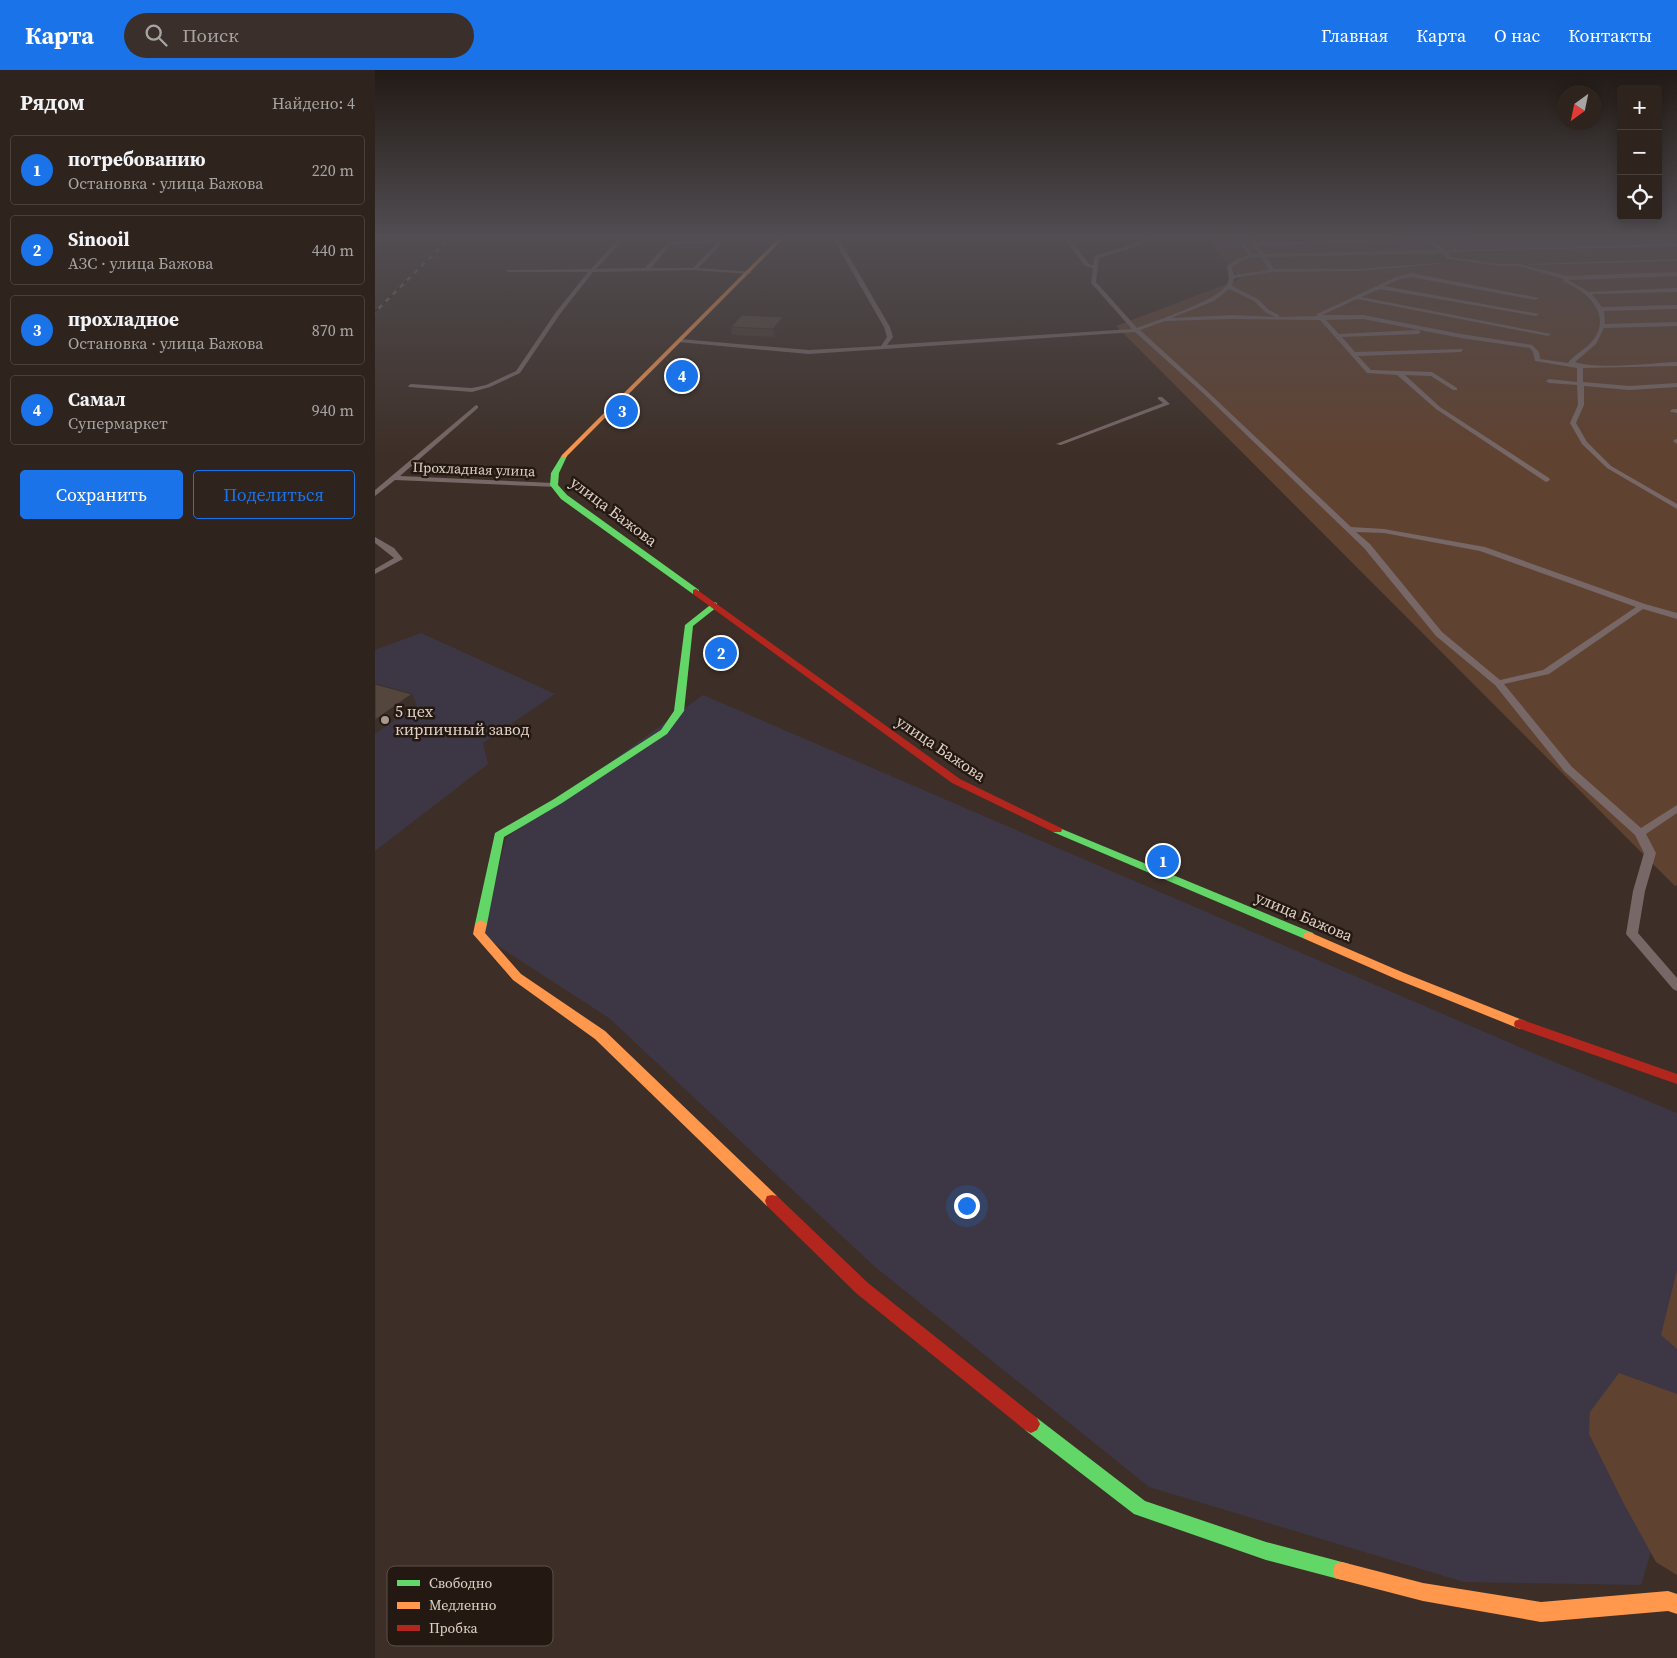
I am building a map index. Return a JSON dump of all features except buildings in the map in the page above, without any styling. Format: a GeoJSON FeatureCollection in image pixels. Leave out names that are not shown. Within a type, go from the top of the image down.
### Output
{"type":"FeatureCollection","features":[{"type":"Feature","properties":{"kind":"main road","name":"улица Бажова"},"geometry":{"type":"LineString","coordinates":[[712,309],[566,453],[555,474],[554,485],[564,498],[956,781],[991,800],[1041,824],[1270,919],[1418,984],[1613,1059],[1677,1079]]}},
{"type":"Feature","properties":{"kind":"main road"},"geometry":{"type":"LineString","coordinates":[[714,605],[689,625],[679,711],[664,732],[558,801],[499,835],[479,934],[517,977],[601,1035],[862,1288],[985,1389],[1140,1508],[1266,1550],[1423,1592],[1541,1612],[1668,1601],[1677,1604]]}},
{"type":"Feature","properties":{"kind":"street"},"geometry":{"type":"LineString","coordinates":[[411,386],[472,390],[509,378],[517,372],[561,309]]}},
{"type":"Feature","properties":{"kind":"street"},"geometry":{"type":"LineString","coordinates":[[876,309],[887,327],[890,337],[883,347]]}},
{"type":"Feature","properties":{"kind":"street"},"geometry":{"type":"LineString","coordinates":[[1117,309],[1136,330],[1206,393],[1367,546],[1439,634],[1498,683],[1568,769],[1640,833],[1650,853],[1639,891],[1632,934],[1677,986]]}},
{"type":"Feature","properties":{"kind":"street"},"geometry":{"type":"LineString","coordinates":[[680,341],[809,352],[1136,330],[1189,309]]}},
{"type":"Feature","properties":{"kind":"street"},"geometry":{"type":"LineString","coordinates":[[1265,309],[1283,319]]}},
{"type":"Feature","properties":{"kind":"street"},"geometry":{"type":"LineString","coordinates":[[1320,318],[1321,313],[1330,309]]}},
{"type":"Feature","properties":{"kind":"street"},"geometry":{"type":"LineString","coordinates":[[1416,309],[1548,334]]}},
{"type":"Feature","properties":{"kind":"street"},"geometry":{"type":"LineString","coordinates":[[1508,309],[1536,314]]}},
{"type":"Feature","properties":{"kind":"street"},"geometry":{"type":"LineString","coordinates":[[1580,366],[1571,363],[1596,341],[1602,326],[1601,309]]}},
{"type":"Feature","properties":{"kind":"street"},"geometry":{"type":"LineString","coordinates":[[1161,320],[1232,317],[1283,319],[1363,317],[1532,347],[1536,352],[1537,360],[1580,366],[1677,364]]}},
{"type":"Feature","properties":{"kind":"street"},"geometry":{"type":"LineString","coordinates":[[1320,318],[1369,372],[1432,374],[1455,389]]}},
{"type":"Feature","properties":{"kind":"street"},"geometry":{"type":"LineString","coordinates":[[1602,326],[1677,324]]}},
{"type":"Feature","properties":{"kind":"street"},"geometry":{"type":"LineString","coordinates":[[1337,336],[1437,331]]}},
{"type":"Feature","properties":{"kind":"street"},"geometry":{"type":"LineString","coordinates":[[1352,354],[1461,350]]}},
{"type":"Feature","properties":{"kind":"street"},"geometry":{"type":"LineString","coordinates":[[1580,366],[1581,405],[1573,423],[1583,443],[1609,467],[1677,507]]}},
{"type":"Feature","properties":{"kind":"street"},"geometry":{"type":"LineString","coordinates":[[1399,373],[1438,408],[1480,434],[1546,480]]}},
{"type":"Feature","properties":{"kind":"street"},"geometry":{"type":"LineString","coordinates":[[1549,381],[1629,388],[1677,386]]}},
{"type":"Feature","properties":{"kind":"street"},"geometry":{"type":"LineString","coordinates":[[1059,444],[1167,404],[1160,398]]}},
{"type":"Feature","properties":{"kind":"street","name":"Прохладная улица"},"geometry":{"type":"LineString","coordinates":[[375,494],[476,407]]}},
{"type":"Feature","properties":{"kind":"street","name":"Прохладная улица"},"geometry":{"type":"LineString","coordinates":[[393,478],[554,485]]}},
{"type":"Feature","properties":{"kind":"street"},"geometry":{"type":"LineString","coordinates":[[1349,529],[1384,531],[1483,548],[1641,606],[1677,616]]}},
{"type":"Feature","properties":{"kind":"street"},"geometry":{"type":"LineString","coordinates":[[375,539],[391,550],[399,559],[375,572]]}},
{"type":"Feature","properties":{"kind":"street"},"geometry":{"type":"LineString","coordinates":[[1498,683],[1546,672],[1641,606]]}},
{"type":"Feature","properties":{"kind":"street"},"geometry":{"type":"LineString","coordinates":[[1640,833],[1677,808]]}},
{"type":"Feature","properties":{"kind":"shaded area"},"geometry":{"type":"Polygon","coordinates":[[[1161,309],[1677,309],[1677,885],[1675,886],[1116,326],[1161,309]]]}},
{"type":"Feature","properties":{"kind":"shaded area"},"geometry":{"type":"Polygon","coordinates":[[[421,633],[555,694],[483,743],[488,764],[375,851],[375,650],[421,633]]]}},
{"type":"Feature","properties":{"kind":"shaded area"},"geometry":{"type":"Polygon","coordinates":[[[703,695],[1559,1064],[1677,1113],[1677,1396],[1651,1551],[1641,1585],[1464,1582],[1149,1487],[874,1266],[609,1018],[481,935],[506,838],[703,695]]]}},
{"type":"Feature","properties":{"kind":"shaded area"},"geometry":{"type":"Polygon","coordinates":[[[1677,1270],[1677,1349],[1661,1335],[1677,1270]]]}},
{"type":"Feature","properties":{"kind":"shaded area"},"geometry":{"type":"Polygon","coordinates":[[[1619,1373],[1677,1394],[1677,1575],[1656,1562],[1589,1434],[1590,1412],[1619,1373]]]}},
{"type":"Feature","properties":{"kind":"railway"},"geometry":{"type":"LineString","coordinates":[[375,312],[378,309]]}},
{"type":"Feature","properties":{"kind":"traffic: fast"},"geometry":{"type":"LineString","coordinates":[[564,456],[555,473],[554,485],[564,497],[696,592]]}},
{"type":"Feature","properties":{"kind":"traffic: fast"},"geometry":{"type":"LineString","coordinates":[[481,924],[499,835],[558,801],[664,732],[679,711],[689,625],[714,605]]}},
{"type":"Feature","properties":{"kind":"traffic: fast"},"geometry":{"type":"LineString","coordinates":[[1057,830],[1309,936]]}},
{"type":"Feature","properties":{"kind":"traffic: fast"},"geometry":{"type":"LineString","coordinates":[[1031,1424],[1140,1508],[1266,1551],[1342,1571]]}},
{"type":"Feature","properties":{"kind":"traffic: slow"},"geometry":{"type":"LineString","coordinates":[[564,456],[711,309]]}},
{"type":"Feature","properties":{"kind":"traffic: slow"},"geometry":{"type":"LineString","coordinates":[[481,924],[479,934],[517,977],[600,1035],[772,1201]]}},
{"type":"Feature","properties":{"kind":"traffic: slow"},"geometry":{"type":"LineString","coordinates":[[1309,936],[1400,976],[1520,1024]]}},
{"type":"Feature","properties":{"kind":"traffic: slow"},"geometry":{"type":"LineString","coordinates":[[1342,1571],[1423,1592],[1541,1612],[1668,1601],[1677,1604]]}},
{"type":"Feature","properties":{"kind":"traffic: jam"},"geometry":{"type":"LineString","coordinates":[[696,592],[956,781],[1057,830]]}},
{"type":"Feature","properties":{"kind":"traffic: jam"},"geometry":{"type":"LineString","coordinates":[[1520,1024],[1677,1079]]}},
{"type":"Feature","properties":{"kind":"traffic: jam"},"geometry":{"type":"LineString","coordinates":[[772,1201],[862,1288],[1031,1424]]}},
{"type":"Feature","properties":{"kind":"place","name":"Самал"},"geometry":{"type":"Point","coordinates":[682,376]}},
{"type":"Feature","properties":{"kind":"place","name":"прохладное"},"geometry":{"type":"Point","coordinates":[622,411]}},
{"type":"Feature","properties":{"kind":"place","name":"Sinooil"},"geometry":{"type":"Point","coordinates":[721,653]}},
{"type":"Feature","properties":{"kind":"place","name":"5 цех кирпичный завод"},"geometry":{"type":"Point","coordinates":[385,720]}},
{"type":"Feature","properties":{"kind":"place","name":"потребованию"},"geometry":{"type":"Point","coordinates":[1163,861]}}]}
